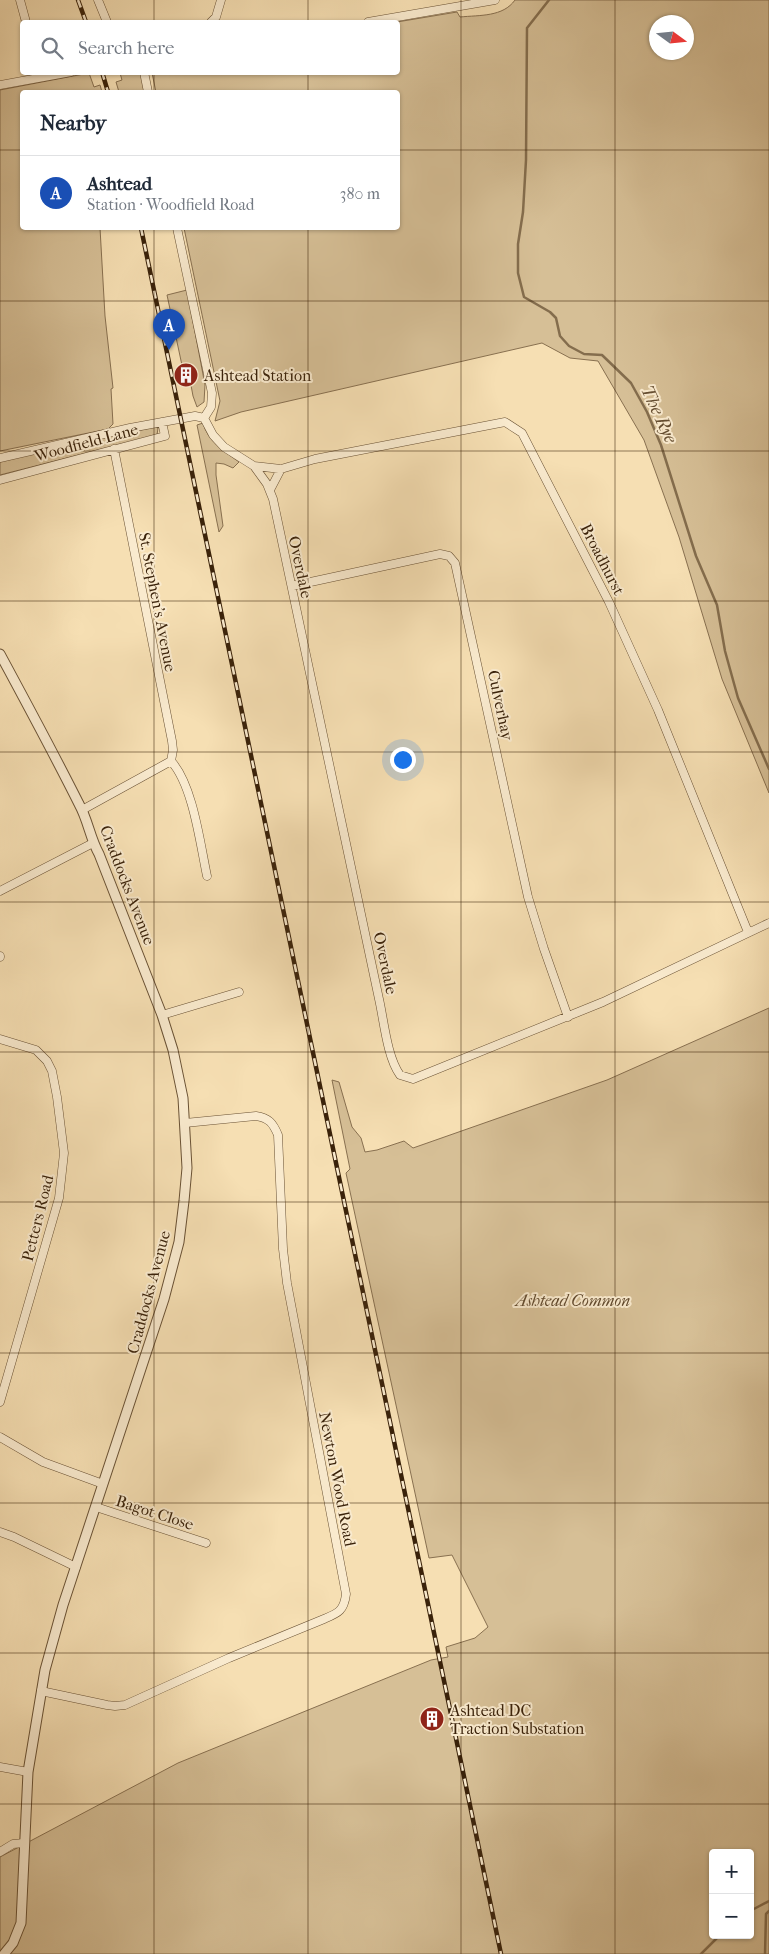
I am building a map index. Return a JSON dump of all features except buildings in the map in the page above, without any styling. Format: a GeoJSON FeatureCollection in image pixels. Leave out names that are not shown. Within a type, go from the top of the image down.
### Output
{"type":"FeatureCollection","features":[{"type":"Feature","properties":{"kind":"street"},"geometry":{"type":"LineString","coordinates":[[20,0],[25,20]]}},
{"type":"Feature","properties":{"kind":"street"},"geometry":{"type":"LineString","coordinates":[[98,0],[106,20]]}},
{"type":"Feature","properties":{"kind":"street"},"geometry":{"type":"LineString","coordinates":[[213,20],[216,17],[221,0]]}},
{"type":"Feature","properties":{"kind":"street"},"geometry":{"type":"LineString","coordinates":[[379,20],[494,0]]}},
{"type":"Feature","properties":{"kind":"street"},"geometry":{"type":"LineString","coordinates":[[0,85],[39,75]]}},
{"type":"Feature","properties":{"kind":"street"},"geometry":{"type":"LineString","coordinates":[[145,75],[148,90]]}},
{"type":"Feature","properties":{"kind":"street"},"geometry":{"type":"LineString","coordinates":[[177,230],[212,393],[211,407],[204,418]]}},
{"type":"Feature","properties":{"kind":"street","name":"Woodfield Lane"},"geometry":{"type":"LineString","coordinates":[[0,458],[162,422],[195,416],[204,418]]}},
{"type":"Feature","properties":{"kind":"street","name":"Broadhurst"},"geometry":{"type":"LineString","coordinates":[[204,418],[213,435],[224,447],[254,466],[281,469],[324,457],[504,422],[522,433],[613,611],[658,710],[748,932]]}},
{"type":"Feature","properties":{"kind":"street","name":"Woodfield Lane"},"geometry":{"type":"LineString","coordinates":[[0,480],[165,436],[162,422]]}},
{"type":"Feature","properties":{"kind":"street","name":"St. Stephen's Avenue"},"geometry":{"type":"LineString","coordinates":[[114,449],[172,742],[173,750],[170,761]]}},
{"type":"Feature","properties":{"kind":"street","name":"Overdale"},"geometry":{"type":"LineString","coordinates":[[254,466],[270,490],[379,999],[396,1069],[400,1075],[413,1079],[568,1017],[769,923]]}},
{"type":"Feature","properties":{"kind":"street"},"geometry":{"type":"LineString","coordinates":[[270,490],[281,469]]}},
{"type":"Feature","properties":{"kind":"street","name":"Culverhay"},"geometry":{"type":"LineString","coordinates":[[292,586],[440,554],[450,556],[455,563],[528,897],[568,1017]]}},
{"type":"Feature","properties":{"kind":"street","name":"Craddocks Avenue"},"geometry":{"type":"LineString","coordinates":[[0,656],[30,708],[82,810],[91,832],[93,843],[100,854],[162,1015],[181,1083],[187,1168],[184,1202],[173,1267],[50,1652],[41,1691],[28,1772],[21,1923],[13,1943],[4,1954]]}},
{"type":"Feature","properties":{"kind":"street"},"geometry":{"type":"LineString","coordinates":[[82,810],[170,761],[178,769],[187,790],[207,876]]}},
{"type":"Feature","properties":{"kind":"street"},"geometry":{"type":"LineString","coordinates":[[0,891],[93,843]]}},
{"type":"Feature","properties":{"kind":"street"},"geometry":{"type":"LineString","coordinates":[[162,1015],[239,992]]}},
{"type":"Feature","properties":{"kind":"street","name":"Petters Road"},"geometry":{"type":"LineString","coordinates":[[0,1039],[36,1050],[47,1061],[52,1071],[57,1097],[64,1153],[59,1198],[0,1402]]}},
{"type":"Feature","properties":{"kind":"street","name":"Newton Wood Road"},"geometry":{"type":"LineString","coordinates":[[41,1691],[107,1705],[125,1705],[229,1658],[324,1619],[339,1612],[345,1604],[346,1594],[287,1283],[283,1249],[278,1135],[274,1125],[267,1118],[256,1116],[185,1123]]}},
{"type":"Feature","properties":{"kind":"street"},"geometry":{"type":"LineString","coordinates":[[0,1436],[43,1462],[103,1484]]}},
{"type":"Feature","properties":{"kind":"street","name":"Bagot Close"},"geometry":{"type":"LineString","coordinates":[[96,1507],[206,1543]]}},
{"type":"Feature","properties":{"kind":"street"},"geometry":{"type":"LineString","coordinates":[[0,1532],[76,1567]]}},
{"type":"Feature","properties":{"kind":"street"},"geometry":{"type":"LineString","coordinates":[[0,1767],[28,1772]]}},
{"type":"Feature","properties":{"kind":"street"},"geometry":{"type":"LineString","coordinates":[[0,1852],[13,1844],[24,1843]]}},
{"type":"Feature","properties":{"kind":"green space"},"geometry":{"type":"Polygon","coordinates":[[[515,0],[769,0],[769,793],[722,679],[679,537],[644,440],[598,361],[570,358],[542,343],[241,412],[215,421],[220,401],[184,230],[400,230],[400,90],[156,90],[152,75],[400,75],[400,22],[457,12],[460,17],[498,12],[510,6],[515,0]]]}},
{"type":"Feature","properties":{"kind":"green space"},"geometry":{"type":"Polygon","coordinates":[[[79,75],[90,75],[94,87],[100,85],[101,90],[20,90],[20,230],[100,230],[105,316],[113,388],[111,389],[113,424],[108,429],[0,451],[0,90],[79,75]]]}},
{"type":"Feature","properties":{"kind":"green space"},"geometry":{"type":"Polygon","coordinates":[[[121,75],[141,75],[145,90],[118,90],[116,82],[122,80],[121,75]]]}},
{"type":"Feature","properties":{"kind":"green space"},"geometry":{"type":"Polygon","coordinates":[[[187,290],[205,385],[204,402],[197,407],[188,369],[183,370],[167,295],[187,290]]]}},
{"type":"Feature","properties":{"kind":"green space"},"geometry":{"type":"Polygon","coordinates":[[[203,423],[205,430],[213,441],[239,462],[233,468],[216,463],[223,526],[219,532],[197,425],[203,423]]]}},
{"type":"Feature","properties":{"kind":"green space"},"geometry":{"type":"Polygon","coordinates":[[[155,427],[158,428],[157,435],[0,475],[0,459],[155,427]]]}},
{"type":"Feature","properties":{"kind":"green space","name":"Ashtead Common"},"geometry":{"type":"Polygon","coordinates":[[[769,1008],[769,1954],[0,1954],[0,1857],[178,1763],[431,1660],[448,1657],[446,1647],[475,1638],[488,1627],[452,1555],[429,1558],[346,1173],[350,1169],[332,1080],[339,1082],[352,1127],[361,1138],[365,1152],[404,1141],[413,1148],[607,1080],[769,1008]]]}},
{"type":"Feature","properties":{"kind":"waterway","name":"The Rye"},"geometry":{"type":"LineString","coordinates":[[549,0],[527,28],[526,160],[523,212],[518,244],[518,273],[524,297],[550,312],[556,318],[560,336],[569,346],[584,354],[602,355],[631,383],[647,412],[661,445],[696,556],[717,605],[725,651],[738,698],[769,769]]}},
{"type":"Feature","properties":{"kind":"waterway","name":"The Rye"},"geometry":{"type":"LineString","coordinates":[[754,1909],[769,1901]]}},
{"type":"Feature","properties":{"kind":"waterway"},"geometry":{"type":"LineString","coordinates":[[765,1954],[766,1914],[769,1911]]}},
{"type":"Feature","properties":{"kind":"waterway","name":"The Rye"},"geometry":{"type":"LineString","coordinates":[[701,1954],[716,1939]]}},
{"type":"Feature","properties":{"kind":"railway"},"geometry":{"type":"LineString","coordinates":[[78,0],[85,20]]}},
{"type":"Feature","properties":{"kind":"railway"},"geometry":{"type":"LineString","coordinates":[[103,75],[107,90]]}},
{"type":"Feature","properties":{"kind":"railway"},"geometry":{"type":"LineString","coordinates":[[141,230],[501,1954]]}},
{"type":"Feature","properties":{"kind":"place","name":"Ashtead"},"geometry":{"type":"Point","coordinates":[169,350]}},
{"type":"Feature","properties":{"kind":"place","name":"Ashtead Station"},"geometry":{"type":"Point","coordinates":[186,375]}},
{"type":"Feature","properties":{"kind":"place","name":"Ashtead DC Traction Substation"},"geometry":{"type":"Point","coordinates":[432,1719]}}]}
